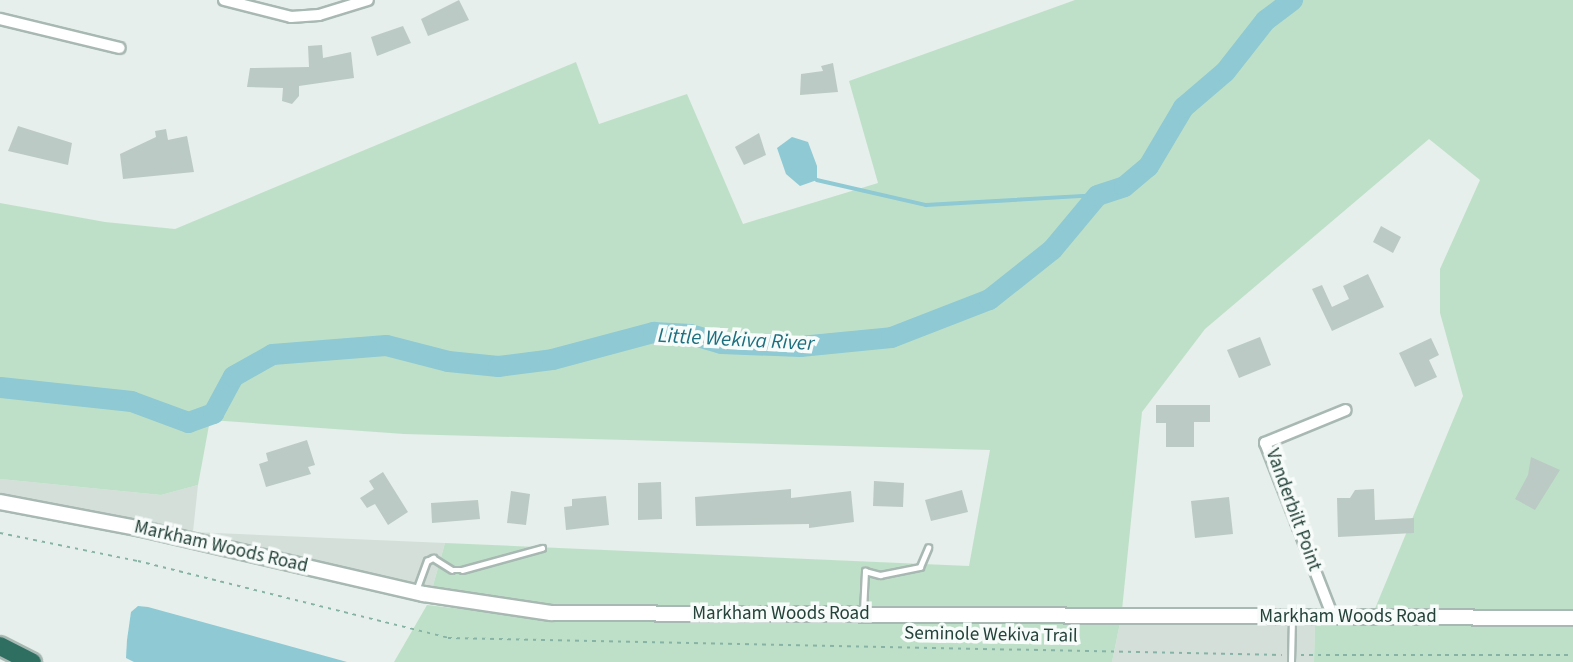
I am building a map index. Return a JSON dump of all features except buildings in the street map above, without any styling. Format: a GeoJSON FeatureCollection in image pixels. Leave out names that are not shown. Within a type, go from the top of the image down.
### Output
{"type":"FeatureCollection","features":[{"type":"Feature","properties":{"kind":"highway"},"geometry":{"type":"LineString","coordinates":[[0,646],[32,662]]}},
{"type":"Feature","properties":{"kind":"main road","name":"Markham Woods Road"},"geometry":{"type":"LineString","coordinates":[[0,502],[142,529],[415,592],[551,613],[1573,618]]}},
{"type":"Feature","properties":{"kind":"street"},"geometry":{"type":"LineString","coordinates":[[224,0],[291,17],[319,15],[368,0]]}},
{"type":"Feature","properties":{"kind":"street"},"geometry":{"type":"LineString","coordinates":[[0,19],[120,48]]}},
{"type":"Feature","properties":{"kind":"street","name":"Vanderbilt Point"},"geometry":{"type":"LineString","coordinates":[[1333,617],[1265,443],[1346,410]]}},
{"type":"Feature","properties":{"kind":"lane"},"geometry":{"type":"LineString","coordinates":[[415,592],[428,561],[433,558],[452,570],[462,570],[542,548]]}},
{"type":"Feature","properties":{"kind":"lane"},"geometry":{"type":"LineString","coordinates":[[863,615],[865,571],[880,575],[920,567],[928,548]]}},
{"type":"Feature","properties":{"kind":"lane"},"geometry":{"type":"LineString","coordinates":[[1291,662],[1292,617]]}},
{"type":"Feature","properties":{"kind":"path","name":"Seminole Wekiva Trail"},"geometry":{"type":"LineString","coordinates":[[0,533],[138,561],[448,638],[1290,655],[1573,655]]}},
{"type":"Feature","properties":{"kind":"shaded area"},"geometry":{"type":"Polygon","coordinates":[[[0,479],[161,495],[198,485],[193,532],[445,543],[432,589],[144,523],[0,496],[0,479]]]}},
{"type":"Feature","properties":{"kind":"shaded area"},"geometry":{"type":"Polygon","coordinates":[[[1120,623],[1315,623],[1314,662],[1112,662],[1120,623]]]}},
{"type":"Feature","properties":{"kind":"green space"},"geometry":{"type":"Polygon","coordinates":[[[1075,0],[1573,0],[1573,612],[1374,611],[1463,396],[1440,313],[1440,269],[1480,180],[1429,139],[1205,329],[1142,412],[1122,610],[552,607],[432,589],[445,543],[969,566],[990,450],[404,434],[210,420],[198,485],[161,495],[0,479],[0,203],[105,222],[175,229],[576,62],[599,124],[687,94],[743,224],[878,183],[849,81],[1075,0]]]}},
{"type":"Feature","properties":{"kind":"green space"},"geometry":{"type":"Polygon","coordinates":[[[427,605],[550,619],[1120,623],[1112,662],[394,662],[427,605]]]}},
{"type":"Feature","properties":{"kind":"green space"},"geometry":{"type":"Polygon","coordinates":[[[1315,623],[1573,625],[1573,662],[1314,662],[1315,623]]]}},
{"type":"Feature","properties":{"kind":"water"},"geometry":{"type":"Polygon","coordinates":[[[792,137],[808,142],[817,166],[817,180],[800,186],[786,174],[777,148],[792,137]]]}},
{"type":"Feature","properties":{"kind":"water"},"geometry":{"type":"Polygon","coordinates":[[[138,606],[347,662],[134,662],[126,658],[127,640],[131,612],[138,606]]]}},
{"type":"Feature","properties":{"kind":"waterway","name":"Little Wekiva River"},"geometry":{"type":"LineString","coordinates":[[0,387],[131,401],[188,422],[213,413],[233,376],[272,354],[386,345],[448,361],[498,366],[552,359],[653,332],[690,334],[721,343],[800,346],[891,337],[989,299],[1052,249],[1097,195],[1124,186],[1148,166],[1183,107],[1225,71],[1265,20],[1292,0]]}},
{"type":"Feature","properties":{"kind":"waterway"},"geometry":{"type":"LineString","coordinates":[[817,180],[926,205],[1097,195]]}}]}
